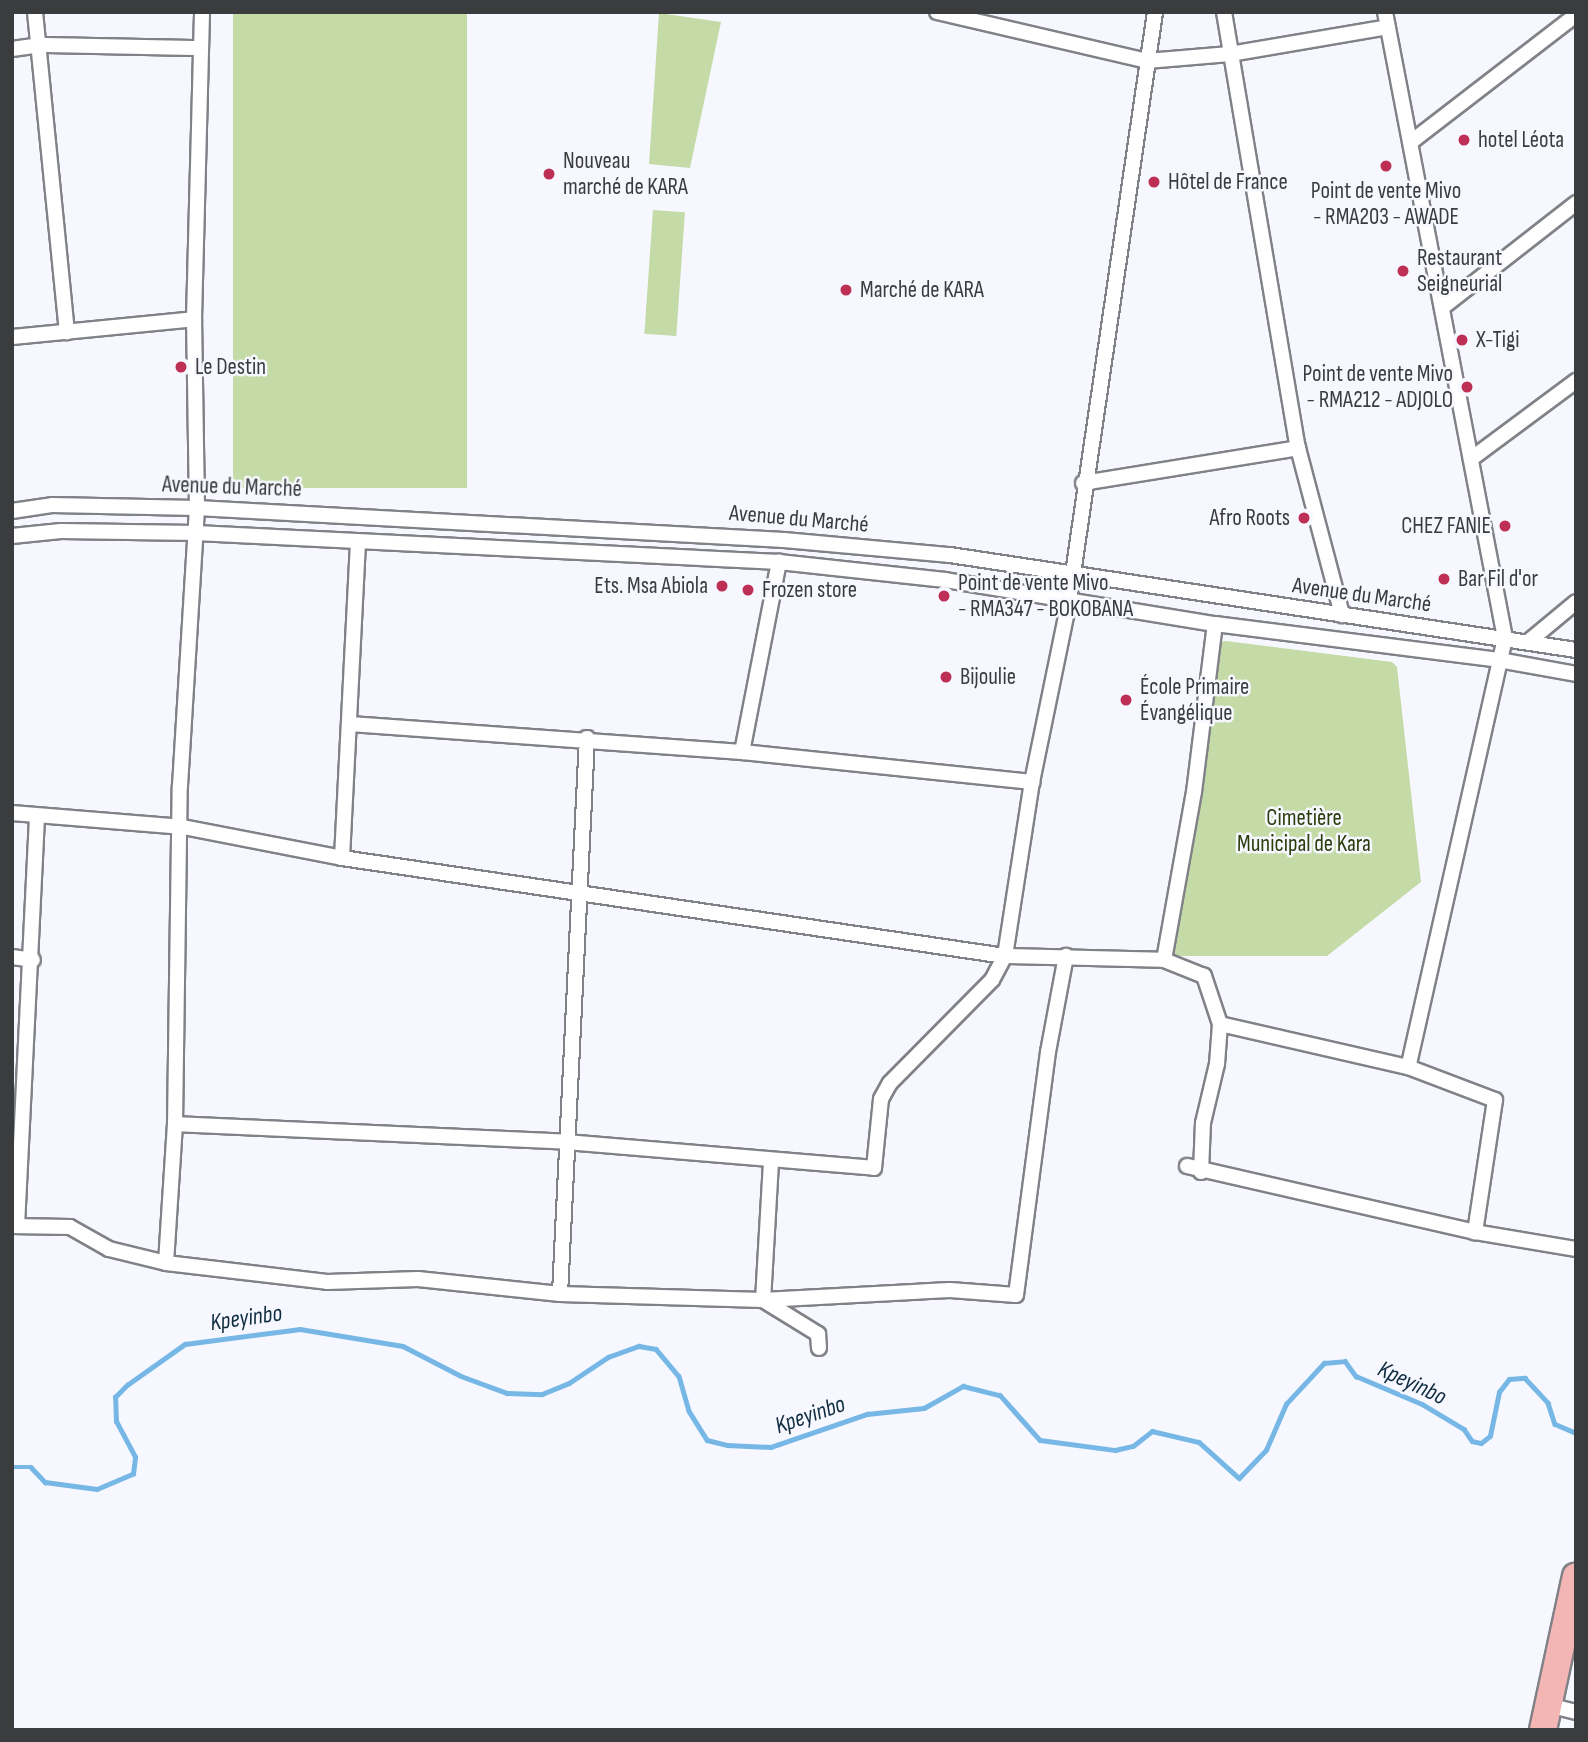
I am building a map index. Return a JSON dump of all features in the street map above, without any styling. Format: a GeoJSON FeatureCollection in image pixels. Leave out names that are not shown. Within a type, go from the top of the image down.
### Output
{"type":"FeatureCollection","features":[{"type":"Feature","properties":{"kind":"highway"},"geometry":{"type":"LineString","coordinates":[[1545,1717],[1576,1576]]}},
{"type":"Feature","properties":{"kind":"street"},"geometry":{"type":"LineString","coordinates":[[35,12],[41,45],[67,332]]}},
{"type":"Feature","properties":{"kind":"street"},"geometry":{"type":"LineString","coordinates":[[166,1264],[175,1124],[183,827],[180,786],[197,508],[194,319],[198,48],[202,12]]}},
{"type":"Feature","properties":{"kind":"street"},"geometry":{"type":"LineString","coordinates":[[937,12],[988,19],[1147,61],[1230,54],[1388,27]]}},
{"type":"Feature","properties":{"kind":"street"},"geometry":{"type":"LineString","coordinates":[[175,1124],[567,1142],[771,1162],[874,1168],[881,1099],[890,1083],[992,980],[1004,956],[1032,782],[1069,601],[1083,483],[1155,12]]}},
{"type":"Feature","properties":{"kind":"street"},"geometry":{"type":"LineString","coordinates":[[1224,12],[1298,448],[1342,615]]}},
{"type":"Feature","properties":{"kind":"street"},"geometry":{"type":"LineString","coordinates":[[1385,12],[1505,638],[1408,1067]]}},
{"type":"Feature","properties":{"kind":"street"},"geometry":{"type":"LineString","coordinates":[[1411,142],[1576,15]]}},
{"type":"Feature","properties":{"kind":"street"},"geometry":{"type":"LineString","coordinates":[[12,49],[41,45],[198,48]]}},
{"type":"Feature","properties":{"kind":"street"},"geometry":{"type":"LineString","coordinates":[[1443,307],[1576,203]]}},
{"type":"Feature","properties":{"kind":"street"},"geometry":{"type":"LineString","coordinates":[[12,337],[194,319]]}},
{"type":"Feature","properties":{"kind":"street"},"geometry":{"type":"LineString","coordinates":[[1471,459],[1576,381]]}},
{"type":"Feature","properties":{"kind":"street"},"geometry":{"type":"LineString","coordinates":[[1083,483],[1298,448]]}},
{"type":"Feature","properties":{"kind":"street","name":"Avenue du Marché"},"geometry":{"type":"LineString","coordinates":[[12,511],[52,505],[197,508],[684,531],[950,555],[1071,577],[1576,650]]}},
{"type":"Feature","properties":{"kind":"street","name":"Avenue du Marché"},"geometry":{"type":"LineString","coordinates":[[12,536],[61,531],[196,533],[779,562],[945,580],[1215,624],[1499,660],[1576,674]]}},
{"type":"Feature","properties":{"kind":"street"},"geometry":{"type":"LineString","coordinates":[[681,558],[684,531]]}},
{"type":"Feature","properties":{"kind":"street"},"geometry":{"type":"LineString","coordinates":[[342,858],[358,542]]}},
{"type":"Feature","properties":{"kind":"street"},"geometry":{"type":"LineString","coordinates":[[945,580],[950,555]]}},
{"type":"Feature","properties":{"kind":"street"},"geometry":{"type":"LineString","coordinates":[[742,752],[779,562]]}},
{"type":"Feature","properties":{"kind":"street"},"geometry":{"type":"LineString","coordinates":[[1528,642],[1576,602]]}},
{"type":"Feature","properties":{"kind":"street"},"geometry":{"type":"LineString","coordinates":[[1164,960],[1194,792],[1215,624]]}},
{"type":"Feature","properties":{"kind":"street"},"geometry":{"type":"LineString","coordinates":[[350,724],[587,738],[1032,782]]}},
{"type":"Feature","properties":{"kind":"street"},"geometry":{"type":"LineString","coordinates":[[560,1294],[587,738]]}},
{"type":"Feature","properties":{"kind":"street"},"geometry":{"type":"LineString","coordinates":[[12,813],[183,827],[342,858],[580,890],[1004,956],[1164,960],[1204,976],[1220,1024],[1217,1064],[1203,1123],[1201,1172]]}},
{"type":"Feature","properties":{"kind":"street"},"geometry":{"type":"LineString","coordinates":[[37,817],[33,960],[15,1226],[70,1227],[108,1250],[166,1264],[327,1282],[418,1279],[560,1294],[763,1300],[950,1290],[1016,1295],[1048,1052],[1066,956]]}},
{"type":"Feature","properties":{"kind":"street"},"geometry":{"type":"LineString","coordinates":[[12,957],[33,960]]}},
{"type":"Feature","properties":{"kind":"street"},"geometry":{"type":"LineString","coordinates":[[1220,1024],[1408,1067],[1495,1100],[1475,1232]]}},
{"type":"Feature","properties":{"kind":"street"},"geometry":{"type":"LineString","coordinates":[[763,1300],[771,1162]]}},
{"type":"Feature","properties":{"kind":"street"},"geometry":{"type":"LineString","coordinates":[[1187,1166],[1201,1172],[1475,1232],[1576,1249]]}},
{"type":"Feature","properties":{"kind":"street"},"geometry":{"type":"LineString","coordinates":[[763,1300],[818,1334],[819,1348]]}},
{"type":"Feature","properties":{"kind":"street"},"geometry":{"type":"LineString","coordinates":[[1545,1717],[1576,1712]]}},
{"type":"Feature","properties":{"kind":"green space"},"geometry":{"type":"Polygon","coordinates":[[[233,12],[467,12],[467,488],[233,488],[233,12]]]}},
{"type":"Feature","properties":{"kind":"green space"},"geometry":{"type":"Polygon","coordinates":[[[659,13],[721,22],[690,168],[649,164],[659,13]]]}},
{"type":"Feature","properties":{"kind":"green space"},"geometry":{"type":"Polygon","coordinates":[[[653,210],[685,212],[676,336],[644,334],[653,210]]]}},
{"type":"Feature","properties":{"kind":"green space","name":"Cimetière Municipal de Kara"},"geometry":{"type":"Polygon","coordinates":[[[1217,642],[1392,662],[1397,667],[1421,882],[1327,956],[1174,956],[1217,642]]]}},
{"type":"Feature","properties":{"kind":"waterway","name":"Kpeyinbo"},"geometry":{"type":"LineString","coordinates":[[12,1467],[31,1467],[45,1482],[97,1489],[133,1474],[135,1457],[116,1422],[115,1397],[127,1385],[185,1344],[300,1329],[403,1346],[461,1376],[507,1393],[542,1394],[569,1383],[608,1357],[639,1346],[656,1349],[679,1376],[689,1411],[707,1440],[727,1445],[771,1447],[867,1414],[924,1408],[963,1386],[1000,1395],[1040,1440],[1115,1450],[1133,1446],[1152,1431],[1199,1442],[1239,1478],[1266,1450],[1286,1404],[1324,1363],[1345,1361],[1356,1376],[1422,1404],[1464,1429],[1472,1441],[1481,1443],[1490,1436],[1499,1392],[1509,1379],[1525,1378],[1548,1403],[1555,1424],[1576,1433]]}},
{"type":"Feature","properties":{"kind":"place","name":"hotel Léota"},"geometry":{"type":"Point","coordinates":[1464,140]}},
{"type":"Feature","properties":{"kind":"place","name":"Point de vente Mivo - RMA203 - AWADE"},"geometry":{"type":"Point","coordinates":[1386,166]}},
{"type":"Feature","properties":{"kind":"place","name":"Nouveau marché de KARA"},"geometry":{"type":"Point","coordinates":[549,174]}},
{"type":"Feature","properties":{"kind":"place","name":"Hôtel de France"},"geometry":{"type":"Point","coordinates":[1154,182]}},
{"type":"Feature","properties":{"kind":"place","name":"Restaurant Seigneurial"},"geometry":{"type":"Point","coordinates":[1403,271]}},
{"type":"Feature","properties":{"kind":"place","name":"Marché de KARA"},"geometry":{"type":"Point","coordinates":[846,290]}},
{"type":"Feature","properties":{"kind":"place","name":"X-Tigi"},"geometry":{"type":"Point","coordinates":[1462,340]}},
{"type":"Feature","properties":{"kind":"place","name":"Le Destin"},"geometry":{"type":"Point","coordinates":[181,367]}},
{"type":"Feature","properties":{"kind":"place","name":"Point de vente Mivo - RMA212 - ADJOLO"},"geometry":{"type":"Point","coordinates":[1467,387]}},
{"type":"Feature","properties":{"kind":"place","name":"Afro Roots"},"geometry":{"type":"Point","coordinates":[1304,518]}},
{"type":"Feature","properties":{"kind":"place","name":"CHEZ FANIE"},"geometry":{"type":"Point","coordinates":[1505,526]}},
{"type":"Feature","properties":{"kind":"place","name":"Bar Fil d'or"},"geometry":{"type":"Point","coordinates":[1444,579]}},
{"type":"Feature","properties":{"kind":"place","name":"Ets. Msa Abiola"},"geometry":{"type":"Point","coordinates":[722,586]}},
{"type":"Feature","properties":{"kind":"place","name":"Frozen store"},"geometry":{"type":"Point","coordinates":[748,590]}},
{"type":"Feature","properties":{"kind":"place","name":"Point de vente Mivo - RMA347 - BOKOBANA"},"geometry":{"type":"Point","coordinates":[944,596]}},
{"type":"Feature","properties":{"kind":"place","name":"Bijoulie"},"geometry":{"type":"Point","coordinates":[946,677]}},
{"type":"Feature","properties":{"kind":"place","name":"École Primaire Évangélique"},"geometry":{"type":"Point","coordinates":[1126,700]}}]}
